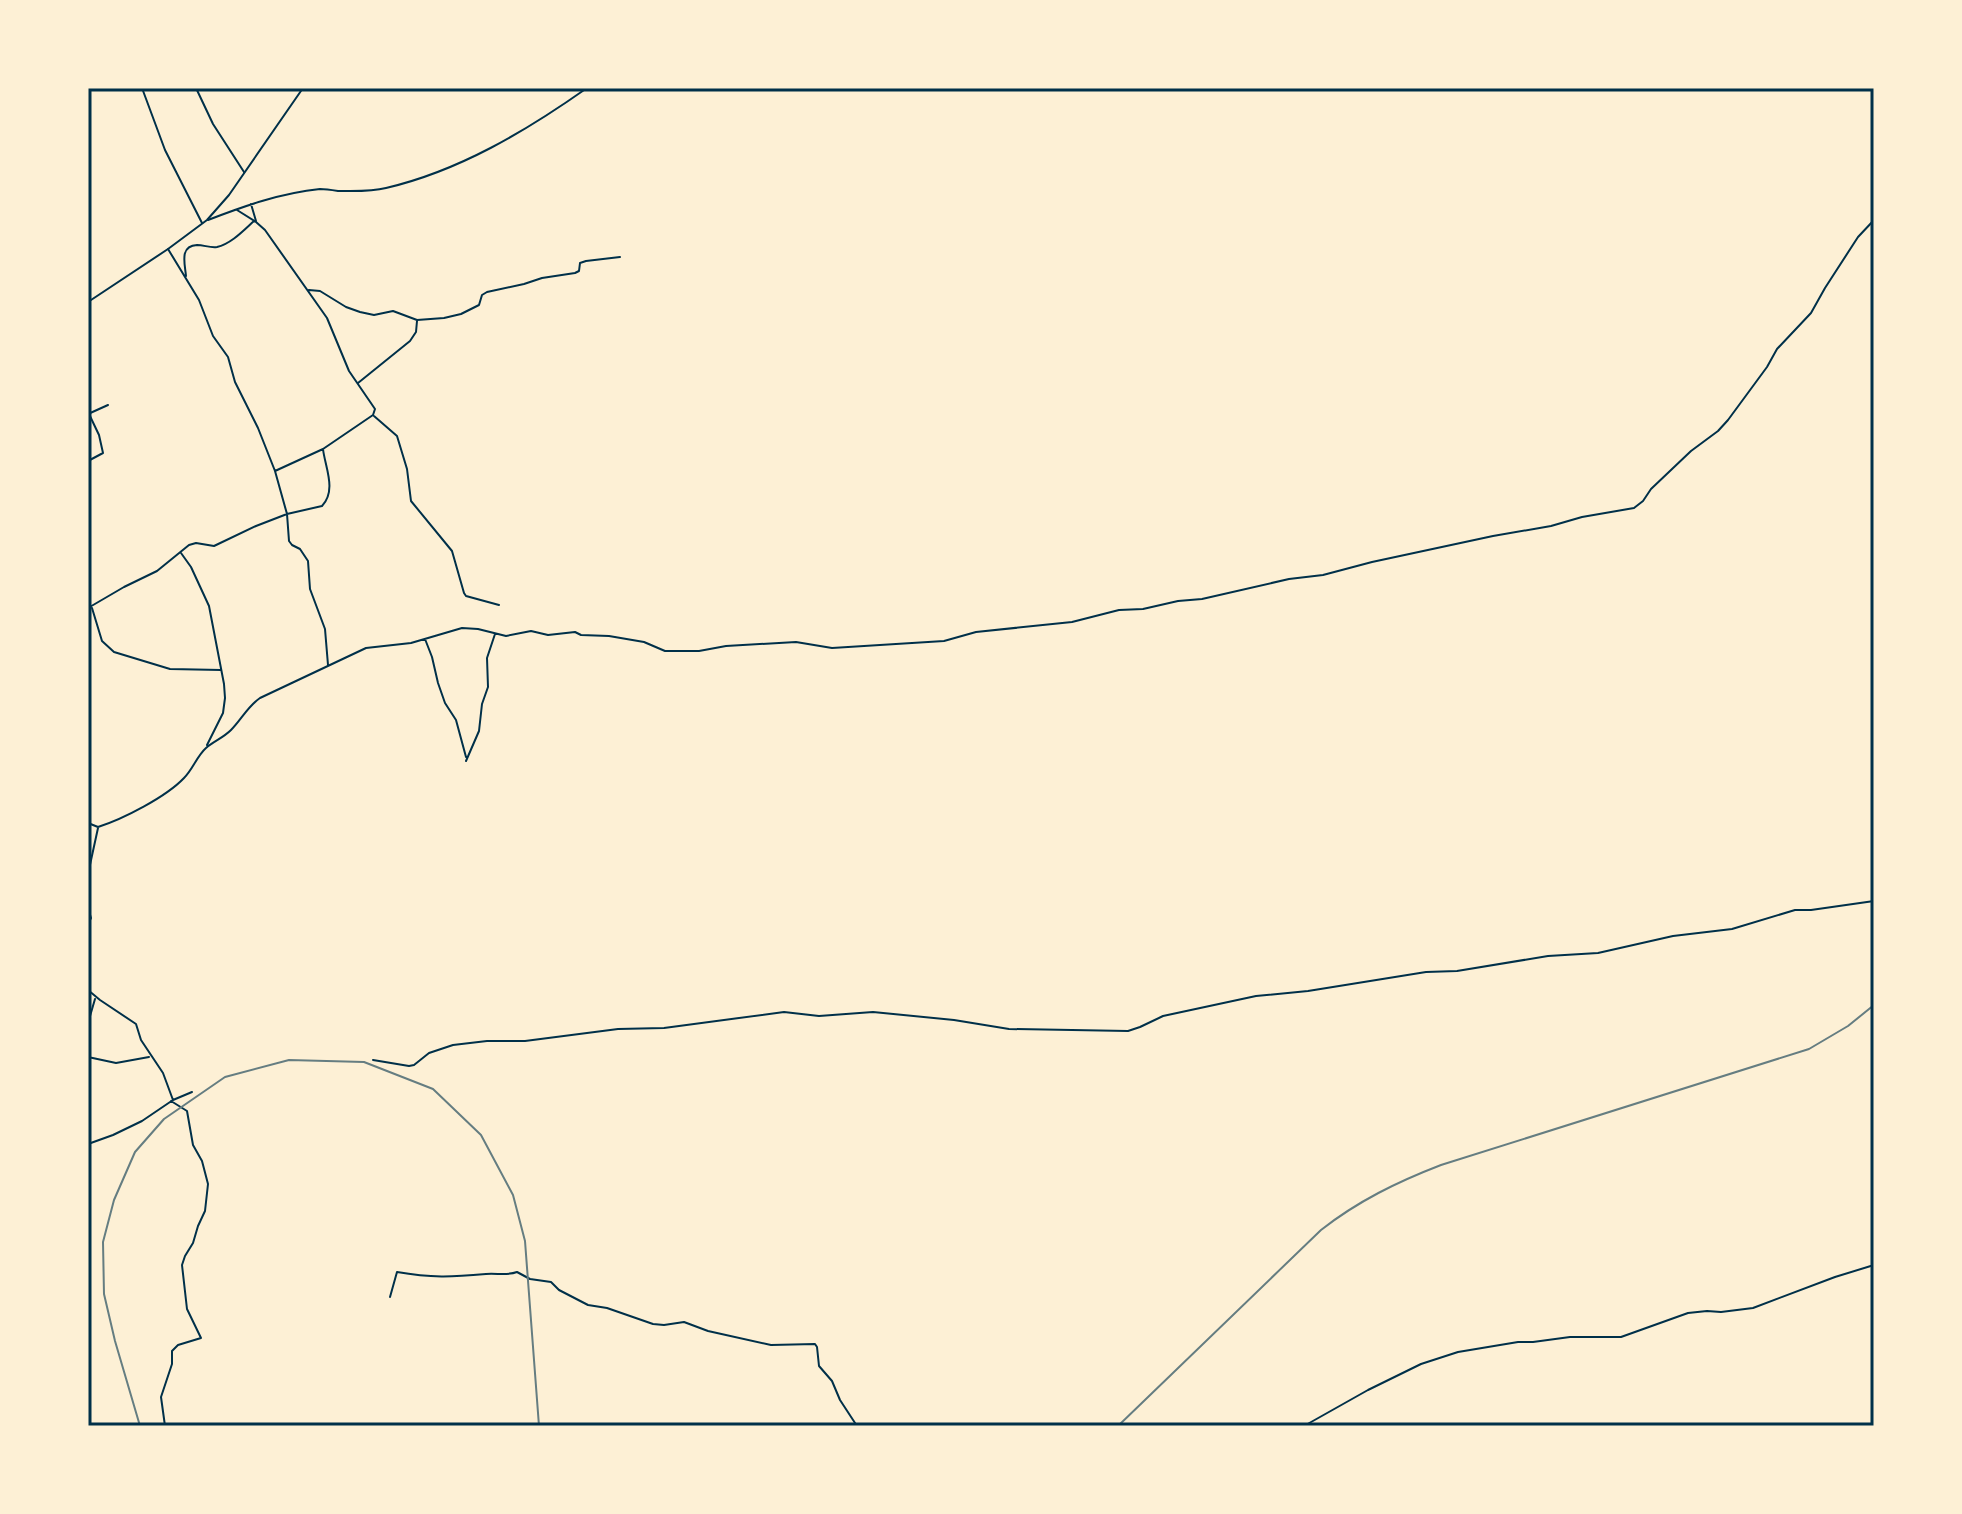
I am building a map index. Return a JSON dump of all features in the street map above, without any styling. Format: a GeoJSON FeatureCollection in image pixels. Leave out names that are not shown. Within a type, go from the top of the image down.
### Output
{"type":"FeatureCollection","features":[{"type":"Feature","properties":{"kind":"street"},"geometry":{"type":"LineString","coordinates":[[142,88],[165,150],[203,224]]}},
{"type":"Feature","properties":{"kind":"street"},"geometry":{"type":"LineString","coordinates":[[196,88],[216,131],[245,172]]}},
{"type":"Feature","properties":{"kind":"street"},"geometry":{"type":"LineString","coordinates":[[88,302],[203,224],[229,195],[303,88]]}},
{"type":"Feature","properties":{"kind":"street"},"geometry":{"type":"LineString","coordinates":[[207,220],[251,204],[322,189],[377,190],[427,176],[510,137],[587,88]]}},
{"type":"Feature","properties":{"kind":"street"},"geometry":{"type":"LineString","coordinates":[[251,204],[255,221]]}},
{"type":"Feature","properties":{"kind":"street"},"geometry":{"type":"LineString","coordinates":[[236,210],[265,230],[319,305],[334,332],[349,371],[375,409],[373,415],[323,449],[275,471]]}},
{"type":"Feature","properties":{"kind":"street"},"geometry":{"type":"LineString","coordinates":[[206,749],[224,737],[256,701],[366,648],[404,644],[462,628],[506,636],[531,631],[548,635],[575,632],[644,642],[661,651],[699,651],[726,646],[796,642],[832,648],[944,641],[976,632],[1072,622],[1119,610],[1202,599],[1634,508],[1691,451],[1728,420],[1777,349],[1811,313],[1854,243],[1874,220]]}},
{"type":"Feature","properties":{"kind":"street"},"geometry":{"type":"LineString","coordinates":[[186,277],[183,261],[187,249],[195,245],[212,247],[224,244],[255,221]]}},
{"type":"Feature","properties":{"kind":"street"},"geometry":{"type":"LineString","coordinates":[[168,249],[202,307],[213,336],[228,357],[235,382],[275,471],[287,514],[289,541],[302,551],[308,561],[310,589],[325,629],[328,666]]}},
{"type":"Feature","properties":{"kind":"street"},"geometry":{"type":"LineString","coordinates":[[308,291],[320,291],[360,312],[374,315],[393,311],[417,320],[452,316],[479,305],[482,295],[487,292],[575,273],[579,271],[580,263],[586,261],[620,257]]}},
{"type":"Feature","properties":{"kind":"street"},"geometry":{"type":"LineString","coordinates":[[357,384],[410,341],[416,332],[417,320]]}},
{"type":"Feature","properties":{"kind":"street"},"geometry":{"type":"LineString","coordinates":[[88,461],[103,453],[89,414],[108,405]]}},
{"type":"Feature","properties":{"kind":"street"},"geometry":{"type":"LineString","coordinates":[[373,415],[397,436],[407,469],[411,501],[452,551],[464,593],[499,605]]}},
{"type":"Feature","properties":{"kind":"street"},"geometry":{"type":"LineString","coordinates":[[221,670],[170,669],[114,652],[102,641],[90,608],[157,571],[192,544],[219,544],[287,514],[326,503],[329,477],[323,449]]}},
{"type":"Feature","properties":{"kind":"street"},"geometry":{"type":"LineString","coordinates":[[88,823],[98,827],[124,817],[173,789],[206,749],[221,720],[225,704],[224,684],[209,606],[191,567],[180,552]]}},
{"type":"Feature","properties":{"kind":"street"},"geometry":{"type":"LineString","coordinates":[[424,638],[445,703],[456,720],[466,760],[479,731],[482,704],[488,687],[487,658],[495,633]]}},
{"type":"Feature","properties":{"kind":"street"},"geometry":{"type":"LineString","coordinates":[[88,874],[98,827]]}},
{"type":"Feature","properties":{"kind":"street"},"geometry":{"type":"LineString","coordinates":[[373,1060],[409,1066],[429,1053],[453,1045],[525,1041],[599,1030],[664,1028],[784,1012],[819,1016],[877,1012],[1009,1029],[1128,1031],[1163,1016],[1256,996],[1558,955],[1598,953],[1673,936],[1732,929],[1795,910],[1874,901]]}},
{"type":"Feature","properties":{"kind":"street"},"geometry":{"type":"LineString","coordinates":[[88,908],[91,918],[88,924]]}},
{"type":"Feature","properties":{"kind":"street"},"geometry":{"type":"LineString","coordinates":[[88,990],[136,1024],[141,1040],[163,1073],[172,1100],[187,1111],[193,1145],[202,1161],[208,1189],[205,1211],[182,1265],[187,1309],[201,1338],[175,1347],[172,1351],[172,1364],[161,1397],[165,1426]]}},
{"type":"Feature","properties":{"kind":"street"},"geometry":{"type":"LineString","coordinates":[[88,1023],[96,998]]}},
{"type":"Feature","properties":{"kind":"street"},"geometry":{"type":"LineString","coordinates":[[88,1047],[88,1057],[116,1063],[151,1056]]}},
{"type":"Feature","properties":{"kind":"street"},"geometry":{"type":"LineString","coordinates":[[88,1144],[142,1121],[172,1100],[192,1092]]}},
{"type":"Feature","properties":{"kind":"street"},"geometry":{"type":"LineString","coordinates":[[1304,1426],[1421,1364],[1458,1352],[1570,1337],[1625,1337],[1688,1313],[1753,1308],[1874,1265]]}},
{"type":"Feature","properties":{"kind":"street"},"geometry":{"type":"LineString","coordinates":[[390,1297],[397,1272],[438,1278],[510,1275],[517,1272],[530,1279],[551,1282],[559,1290],[590,1306],[607,1308],[653,1324],[684,1322],[771,1345],[815,1344],[819,1366],[832,1381],[857,1426]]}},
{"type":"Feature","properties":{"kind":"railway"},"geometry":{"type":"LineString","coordinates":[[1118,1426],[1321,1230],[1364,1201],[1441,1165],[1809,1049],[1848,1026],[1874,1005]]}},
{"type":"Feature","properties":{"kind":"railway"},"geometry":{"type":"LineString","coordinates":[[140,1426],[104,1294],[103,1242],[114,1200],[135,1152],[164,1119],[225,1077],[289,1060],[364,1062],[433,1089],[481,1135],[513,1195],[525,1241],[539,1426]]}}]}
